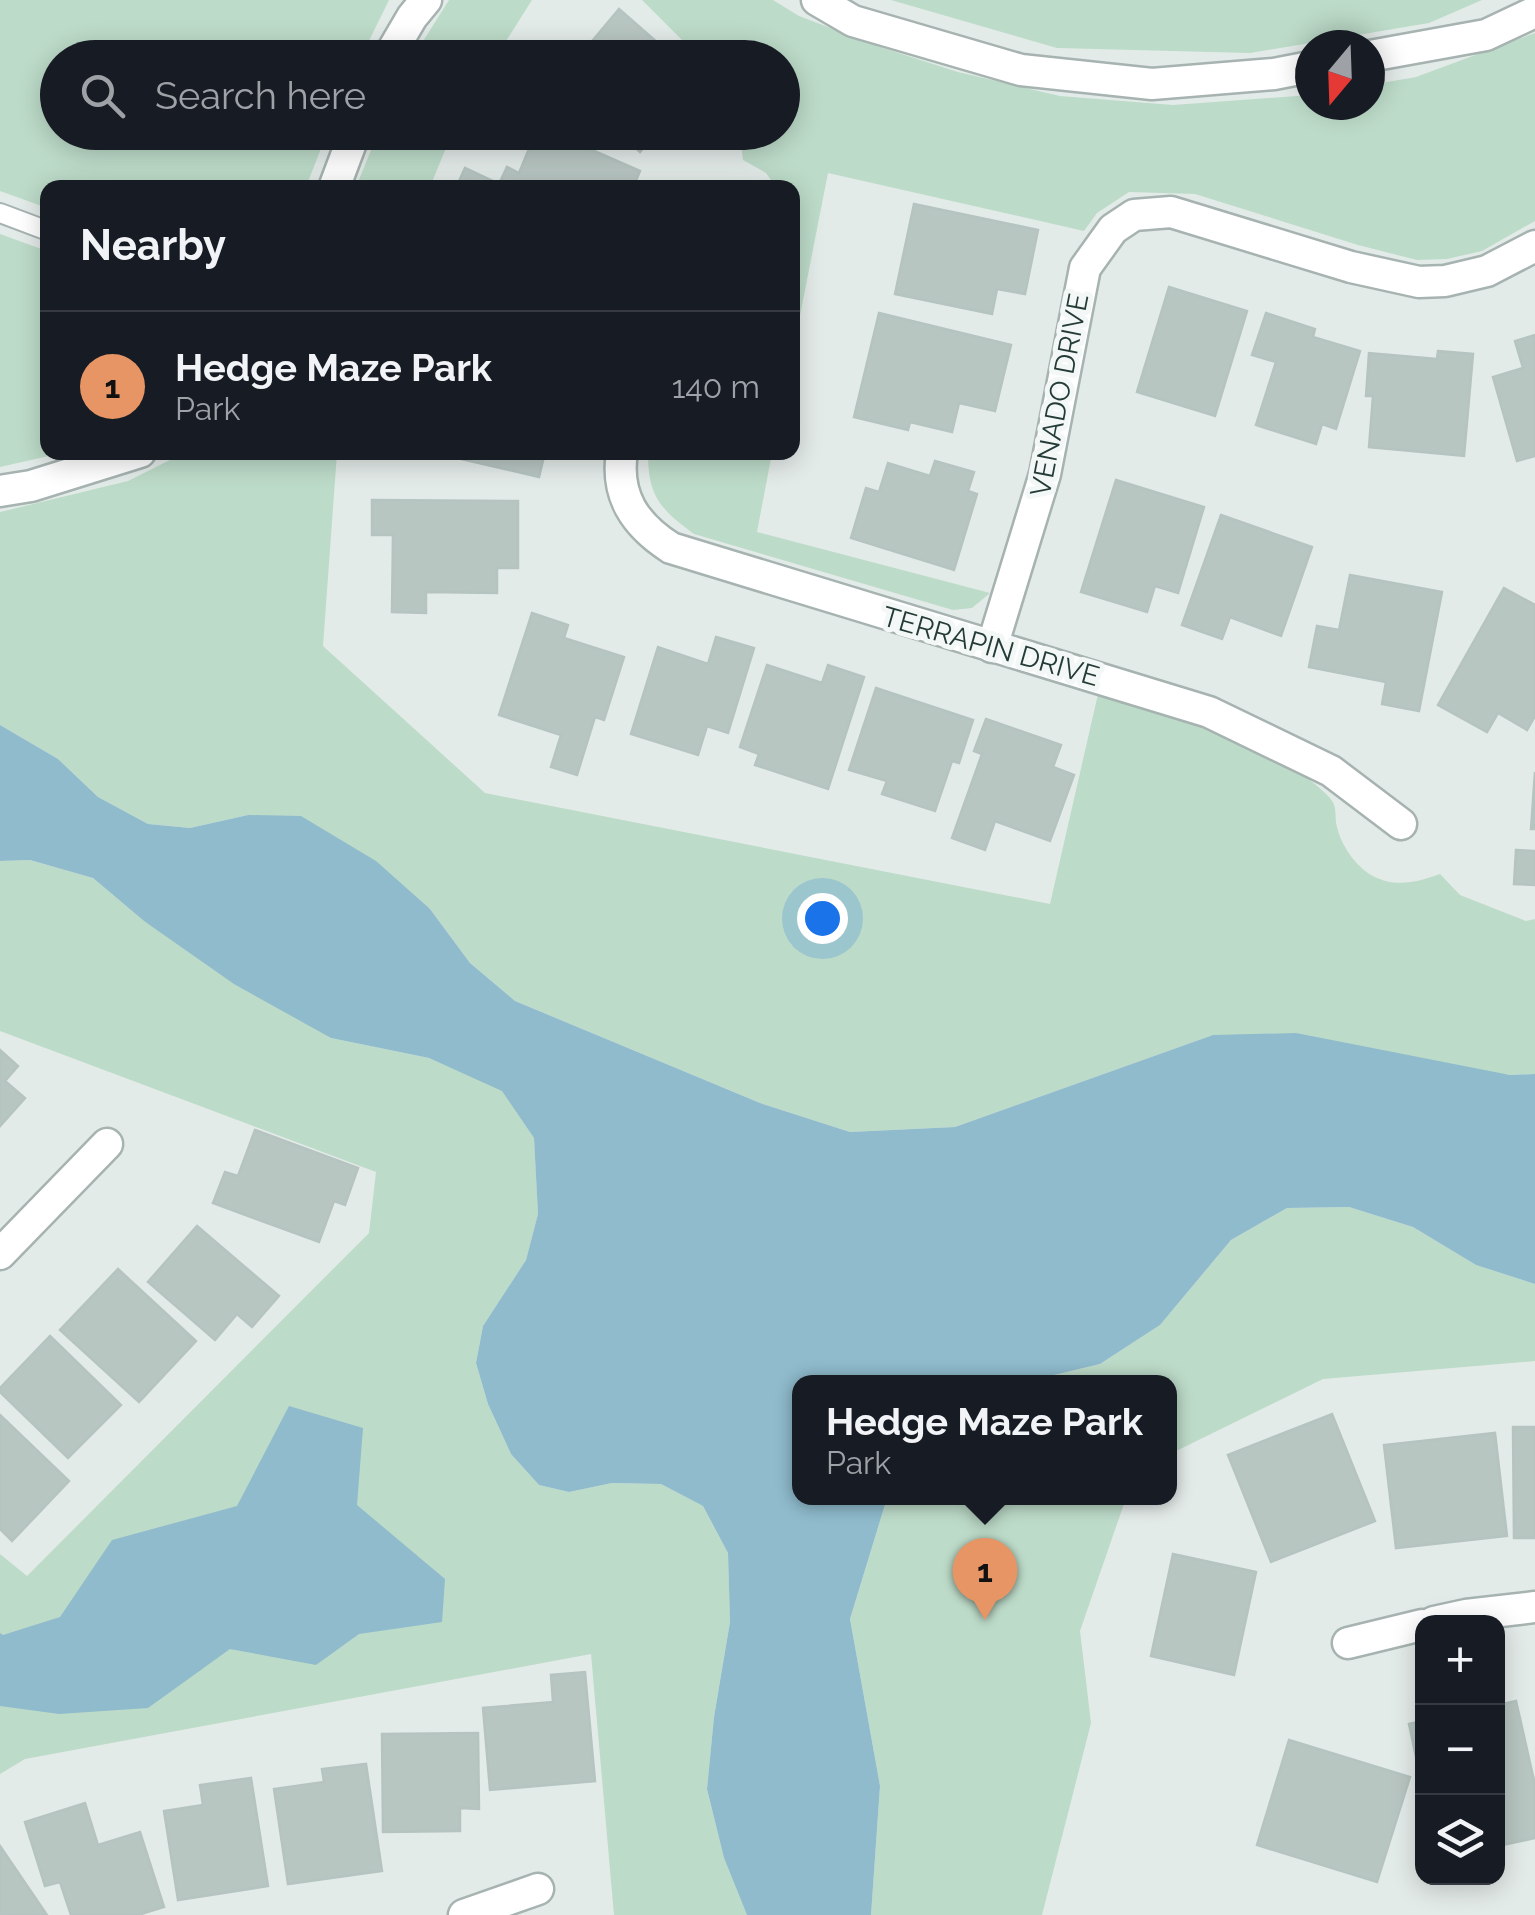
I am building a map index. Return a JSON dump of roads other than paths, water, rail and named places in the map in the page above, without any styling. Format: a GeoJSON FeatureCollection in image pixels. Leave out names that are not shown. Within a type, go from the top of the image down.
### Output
{"type":"FeatureCollection","features":[{"type":"Feature","properties":{"kind":"street"},"geometry":{"type":"LineString","coordinates":[[399,40],[426,0]]}},
{"type":"Feature","properties":{"kind":"street"},"geometry":{"type":"LineString","coordinates":[[817,0],[853,21],[1021,70],[1152,84],[1295,70]]}},
{"type":"Feature","properties":{"kind":"street"},"geometry":{"type":"LineString","coordinates":[[1385,53],[1486,35],[1535,12]]}},
{"type":"Feature","properties":{"kind":"street"},"geometry":{"type":"LineString","coordinates":[[337,180],[348,150]]}},
{"type":"Feature","properties":{"kind":"street","name":"VENADO DRIVE"},"geometry":{"type":"LineString","coordinates":[[992,647],[1045,474],[1085,268],[1113,229],[1134,215],[1170,212],[1351,268],[1419,282],[1445,281],[1487,271],[1535,246]]}},
{"type":"Feature","properties":{"kind":"street"},"geometry":{"type":"LineString","coordinates":[[0,491],[31,486],[114,460]]}},
{"type":"Feature","properties":{"kind":"street","name":"TERRAPIN DRIVE"},"geometry":{"type":"LineString","coordinates":[[622,460],[620,486],[626,501],[653,536],[671,548],[1158,694],[1244,727],[1331,771],[1401,824]]}},
{"type":"Feature","properties":{"kind":"street"},"geometry":{"type":"LineString","coordinates":[[0,1254],[107,1144]]}},
{"type":"Feature","properties":{"kind":"street"},"geometry":{"type":"LineString","coordinates":[[1462,1615],[1535,1607]]}},
{"type":"Feature","properties":{"kind":"street"},"geometry":{"type":"LineString","coordinates":[[1348,1643],[1415,1627]]}},
{"type":"Feature","properties":{"kind":"street"},"geometry":{"type":"LineString","coordinates":[[464,1915],[538,1889]]}},
{"type":"Feature","properties":{"kind":"lane"},"geometry":{"type":"LineString","coordinates":[[0,214],[40,228]]}},
{"type":"Feature","properties":{"kind":"water"},"geometry":{"type":"Polygon","coordinates":[[[0,725],[58,759],[98,797],[148,824],[190,828],[248,815],[301,816],[376,861],[430,909],[470,963],[515,1001],[760,1103],[850,1132],[955,1127],[1213,1035],[1296,1033],[1510,1075],[1535,1074],[1535,1284],[1476,1265],[1413,1227],[1349,1207],[1287,1208],[1231,1240],[1160,1325],[1100,1364],[1054,1375],[792,1375],[792,1505],[885,1505],[850,1619],[880,1786],[871,1915],[747,1915],[724,1858],[707,1789],[730,1622],[728,1553],[703,1506],[661,1484],[612,1483],[569,1492],[539,1485],[511,1454],[488,1404],[476,1363],[483,1326],[526,1260],[538,1214],[534,1138],[502,1091],[429,1058],[331,1038],[234,984],[144,921],[93,878],[30,860],[0,861],[0,725]]]}},
{"type":"Feature","properties":{"kind":"water"},"geometry":{"type":"Polygon","coordinates":[[[289,1406],[363,1428],[357,1505],[445,1579],[442,1622],[359,1634],[316,1665],[230,1649],[148,1708],[59,1714],[0,1706],[0,1633],[60,1617],[112,1540],[237,1506],[289,1406]]]}},
{"type":"Feature","properties":{"kind":"place","name":"Hedge Maze Park"},"geometry":{"type":"Point","coordinates":[985,1620]}}]}
